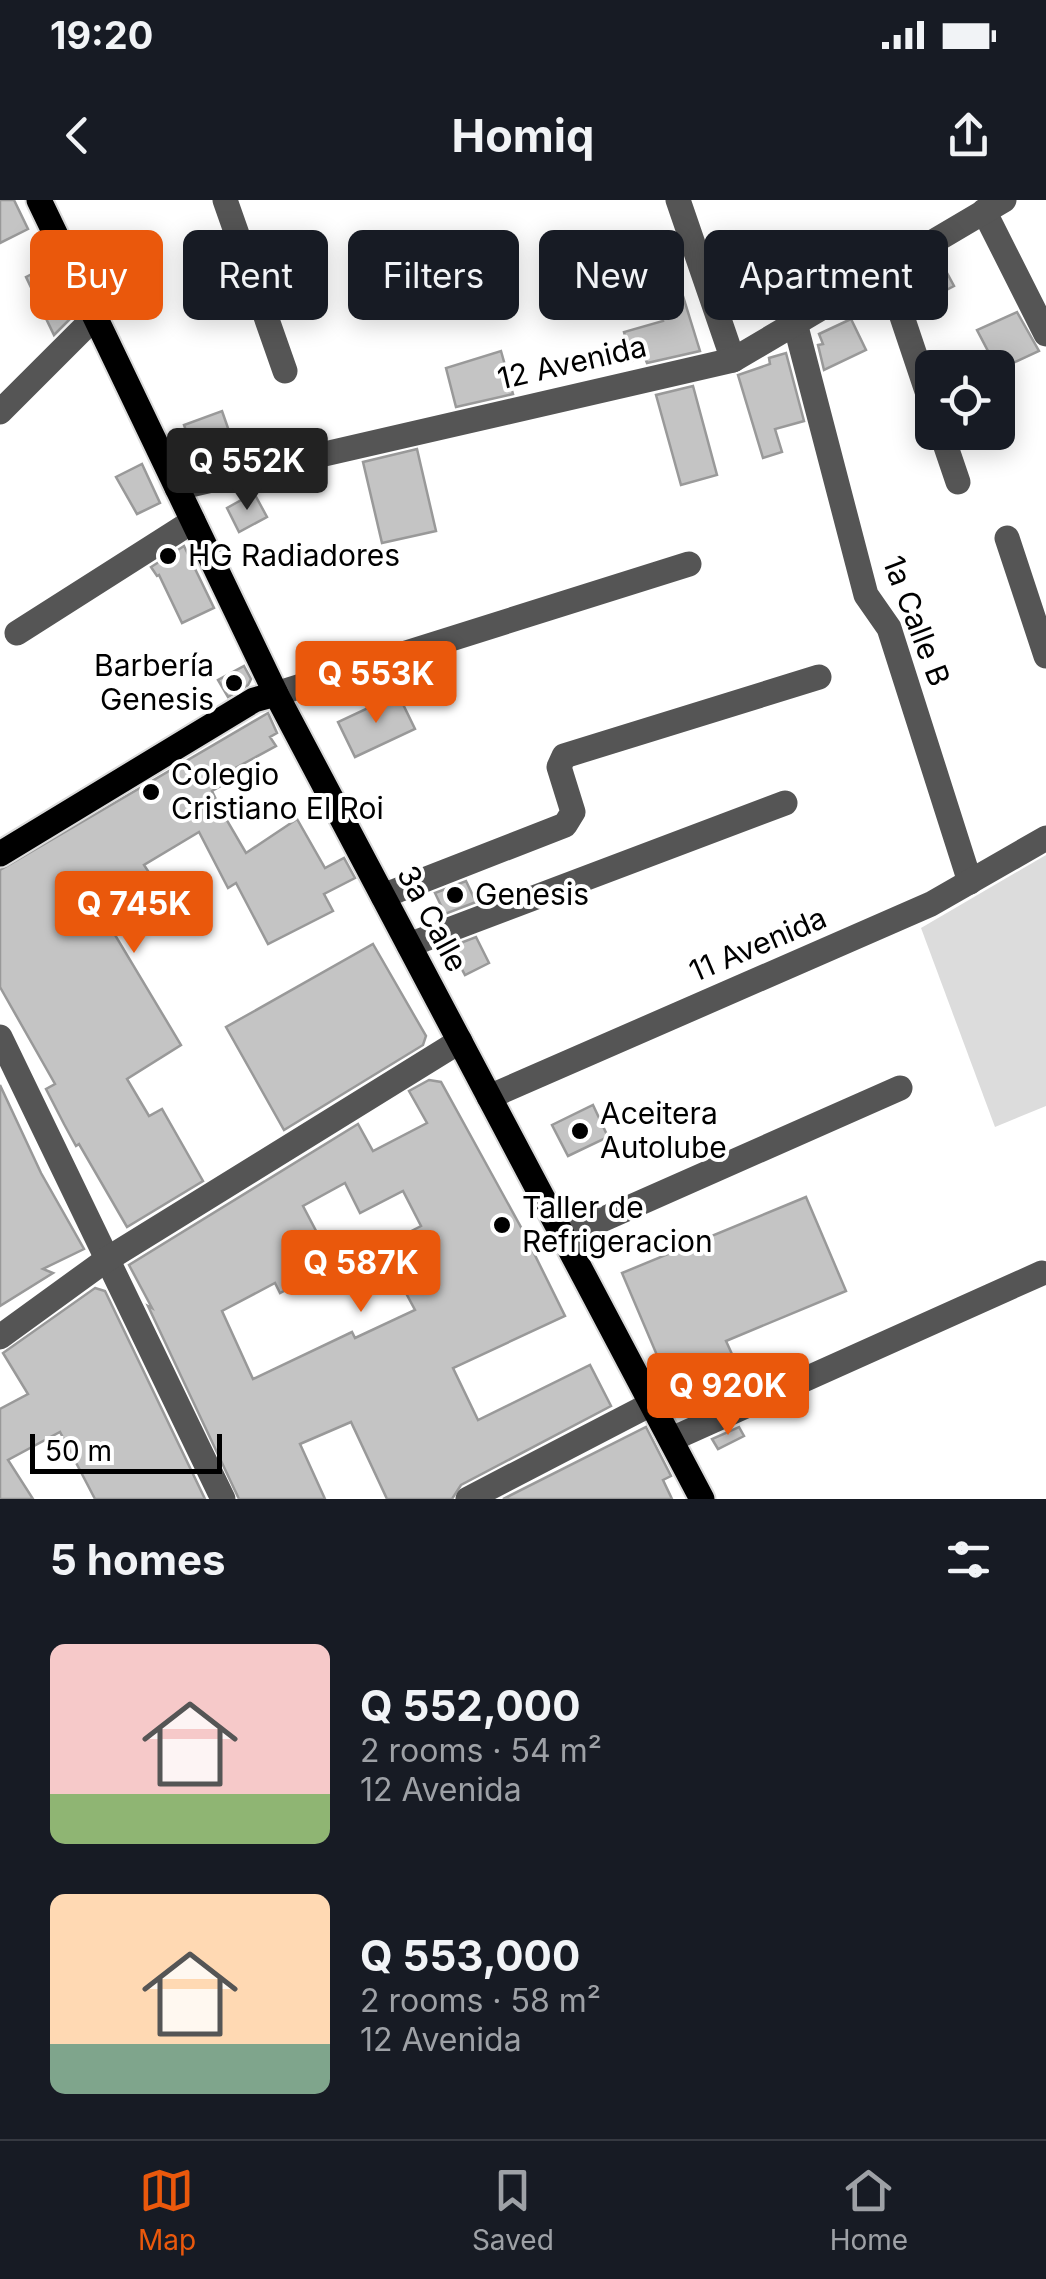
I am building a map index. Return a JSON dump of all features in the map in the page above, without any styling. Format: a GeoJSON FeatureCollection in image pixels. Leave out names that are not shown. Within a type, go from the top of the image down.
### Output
{"type":"FeatureCollection","features":[{"type":"Feature","properties":{"kind":"main road","name":"3a Calle"},"geometry":{"type":"LineString","coordinates":[[39,200],[53,230]]}},
{"type":"Feature","properties":{"kind":"main road","name":"3a Calle"},"geometry":{"type":"LineString","coordinates":[[97,320],[276,694],[702,1499]]}},
{"type":"Feature","properties":{"kind":"main road"},"geometry":{"type":"LineString","coordinates":[[0,854],[254,700],[276,694]]}},
{"type":"Feature","properties":{"kind":"street"},"geometry":{"type":"LineString","coordinates":[[224,200],[285,372]]}},
{"type":"Feature","properties":{"kind":"street"},"geometry":{"type":"LineString","coordinates":[[678,200],[733,360]]}},
{"type":"Feature","properties":{"kind":"street"},"geometry":{"type":"LineString","coordinates":[[994,206],[1046,334]]}},
{"type":"Feature","properties":{"kind":"street","name":"12 Avenida"},"geometry":{"type":"LineString","coordinates":[[948,233],[994,206]]}},
{"type":"Feature","properties":{"kind":"street"},"geometry":{"type":"LineString","coordinates":[[0,412],[91,320]]}},
{"type":"Feature","properties":{"kind":"street","name":"12 Avenida"},"geometry":{"type":"LineString","coordinates":[[177,488],[733,360],[800,320]]}},
{"type":"Feature","properties":{"kind":"street"},"geometry":{"type":"LineString","coordinates":[[903,320],[915,355]]}},
{"type":"Feature","properties":{"kind":"street","name":"1a Calle B"},"geometry":{"type":"LineString","coordinates":[[795,323],[866,595],[889,628],[970,882]]}},
{"type":"Feature","properties":{"kind":"street"},"geometry":{"type":"LineString","coordinates":[[948,450],[958,482]]}},
{"type":"Feature","properties":{"kind":"street"},"geometry":{"type":"LineString","coordinates":[[17,633],[193,521]]}},
{"type":"Feature","properties":{"kind":"street"},"geometry":{"type":"LineString","coordinates":[[1006,538],[1046,656]]}},
{"type":"Feature","properties":{"kind":"street"},"geometry":{"type":"LineString","coordinates":[[276,694],[690,564]]}},
{"type":"Feature","properties":{"kind":"street"},"geometry":{"type":"LineString","coordinates":[[383,896],[565,826],[573,812],[559,767],[564,756],[819,677]]}},
{"type":"Feature","properties":{"kind":"street"},"geometry":{"type":"LineString","coordinates":[[409,945],[785,803]]}},
{"type":"Feature","properties":{"kind":"street","name":"11 Avenida"},"geometry":{"type":"LineString","coordinates":[[489,1097],[856,938],[970,882],[1046,838]]}},
{"type":"Feature","properties":{"kind":"street"},"geometry":{"type":"LineString","coordinates":[[0,1037],[223,1499]]}},
{"type":"Feature","properties":{"kind":"street"},"geometry":{"type":"LineString","coordinates":[[0,1337],[106,1260],[460,1041]]}},
{"type":"Feature","properties":{"kind":"street"},"geometry":{"type":"LineString","coordinates":[[563,1237],[900,1088]]}},
{"type":"Feature","properties":{"kind":"street"},"geometry":{"type":"LineString","coordinates":[[672,1439],[1042,1273]]}},
{"type":"Feature","properties":{"kind":"street"},"geometry":{"type":"LineString","coordinates":[[468,1499],[653,1402]]}},
{"type":"Feature","properties":{"kind":"shaded area"},"geometry":{"type":"Polygon","coordinates":[[[1046,855],[1046,1106],[995,1127],[921,928],[1046,855]]]}},
{"type":"Feature","properties":{"kind":"building"},"geometry":{"type":"Polygon","coordinates":[[[0,200],[14,200],[28,229],[0,243],[0,200]]]}},
{"type":"Feature","properties":{"kind":"building"},"geometry":{"type":"Polygon","coordinates":[[[684,299],[700,351],[647,363],[645,358],[632,361],[624,332],[663,321],[684,320],[684,299]]]}},
{"type":"Feature","properties":{"kind":"building"},"geometry":{"type":"Polygon","coordinates":[[[1017,312],[1039,351],[1015,362],[1015,350],[988,350],[977,330],[1017,312]]]}},
{"type":"Feature","properties":{"kind":"building"},"geometry":{"type":"Polygon","coordinates":[[[47,320],[69,320],[54,335],[47,320]]]}},
{"type":"Feature","properties":{"kind":"building"},"geometry":{"type":"Polygon","coordinates":[[[851,320],[866,350],[824,370],[819,334],[851,320]]]}},
{"type":"Feature","properties":{"kind":"building"},"geometry":{"type":"Polygon","coordinates":[[[501,351],[513,394],[456,407],[446,368],[501,351]]]}},
{"type":"Feature","properties":{"kind":"building"},"geometry":{"type":"Polygon","coordinates":[[[786,353],[804,421],[775,429],[782,452],[763,458],[738,375],[770,364],[769,358],[786,353]]]}},
{"type":"Feature","properties":{"kind":"building"},"geometry":{"type":"Polygon","coordinates":[[[693,386],[717,475],[681,485],[656,395],[693,386]]]}},
{"type":"Feature","properties":{"kind":"building"},"geometry":{"type":"Polygon","coordinates":[[[222,411],[229,431],[191,445],[184,425],[222,411]]]}},
{"type":"Feature","properties":{"kind":"building"},"geometry":{"type":"Polygon","coordinates":[[[417,449],[436,531],[382,543],[363,462],[417,449]]]}},
{"type":"Feature","properties":{"kind":"building"},"geometry":{"type":"Polygon","coordinates":[[[142,464],[160,503],[137,514],[116,477],[142,464]]]}},
{"type":"Feature","properties":{"kind":"building"},"geometry":{"type":"Polygon","coordinates":[[[254,493],[267,517],[239,532],[227,508],[254,493]]]}},
{"type":"Feature","properties":{"kind":"building"},"geometry":{"type":"Polygon","coordinates":[[[184,546],[214,608],[182,623],[159,575],[151,567],[184,546]]]}},
{"type":"Feature","properties":{"kind":"building","name":"Barbería Genesis"},"geometry":{"type":"Polygon","coordinates":[[[244,666],[251,679],[248,685],[228,697],[218,680],[244,666]]]}},
{"type":"Feature","properties":{"kind":"building"},"geometry":{"type":"Polygon","coordinates":[[[398,694],[415,729],[355,757],[338,722],[398,694]]]}},
{"type":"Feature","properties":{"kind":"building"},"geometry":{"type":"Polygon","coordinates":[[[268,713],[277,733],[270,737],[276,746],[230,771],[235,778],[212,791],[222,812],[246,853],[297,819],[325,868],[344,858],[355,878],[324,894],[333,911],[268,944],[236,883],[228,888],[199,832],[144,865],[156,883],[103,915],[181,1045],[127,1079],[149,1116],[162,1109],[203,1181],[127,1227],[64,1124],[46,1089],[55,1084],[0,987],[0,870],[268,713]]]}},
{"type":"Feature","properties":{"kind":"building"},"geometry":{"type":"Polygon","coordinates":[[[466,881],[476,902],[445,914],[435,893],[466,881]]]}},
{"type":"Feature","properties":{"kind":"building"},"geometry":{"type":"Polygon","coordinates":[[[476,937],[489,963],[465,975],[450,947],[476,937]]]}},
{"type":"Feature","properties":{"kind":"building"},"geometry":{"type":"Polygon","coordinates":[[[373,944],[426,1036],[423,1045],[284,1130],[226,1027],[373,944]]]}},
{"type":"Feature","properties":{"kind":"building"},"geometry":{"type":"Polygon","coordinates":[[[429,1080],[441,1082],[565,1316],[453,1368],[478,1420],[590,1365],[611,1406],[461,1485],[452,1499],[387,1499],[351,1422],[300,1444],[325,1499],[239,1499],[129,1265],[358,1124],[373,1151],[427,1123],[409,1091],[429,1080]],[[345,1183],[303,1206],[334,1265],[280,1293],[275,1283],[222,1311],[253,1379],[352,1332],[355,1338],[415,1310],[393,1269],[376,1277],[365,1255],[421,1226],[403,1191],[360,1213],[345,1183]]]}},
{"type":"Feature","properties":{"kind":"building"},"geometry":{"type":"Polygon","coordinates":[[[0,1085],[41,1173],[84,1249],[43,1269],[53,1273],[0,1306],[0,1085]]]}},
{"type":"Feature","properties":{"kind":"building","name":"Aceitera Autolube"},"geometry":{"type":"Polygon","coordinates":[[[593,1105],[608,1137],[568,1156],[552,1125],[593,1105]]]}},
{"type":"Feature","properties":{"kind":"building"},"geometry":{"type":"Polygon","coordinates":[[[806,1197],[846,1291],[726,1341],[736,1363],[687,1386],[675,1362],[662,1367],[622,1273],[806,1197]]]}},
{"type":"Feature","properties":{"kind":"building"},"geometry":{"type":"Polygon","coordinates":[[[95,1288],[105,1291],[205,1499],[95,1499],[60,1432],[8,1460],[33,1499],[0,1499],[0,1409],[28,1394],[3,1353],[95,1288]]]}},
{"type":"Feature","properties":{"kind":"building"},"geometry":{"type":"Polygon","coordinates":[[[646,1427],[671,1476],[663,1480],[672,1499],[503,1499],[646,1427]]]}},
{"type":"Feature","properties":{"kind":"building"},"geometry":{"type":"Polygon","coordinates":[[[739,1427],[744,1436],[718,1449],[712,1439],[739,1427]]]}},
{"type":"Feature","properties":{"kind":"place","name":"HG Radiadores"},"geometry":{"type":"Point","coordinates":[168,556]}},
{"type":"Feature","properties":{"kind":"place","name":"Barbería Genesis"},"geometry":{"type":"Point","coordinates":[234,683]}},
{"type":"Feature","properties":{"kind":"place","name":"Colegio Cristiano El Roi"},"geometry":{"type":"Point","coordinates":[151,792]}},
{"type":"Feature","properties":{"kind":"place","name":"Genesis"},"geometry":{"type":"Point","coordinates":[455,895]}},
{"type":"Feature","properties":{"kind":"place","name":"Aceitera Autolube"},"geometry":{"type":"Point","coordinates":[580,1131]}},
{"type":"Feature","properties":{"kind":"place","name":"Taller de Refrigeracion"},"geometry":{"type":"Point","coordinates":[502,1225]}}]}
